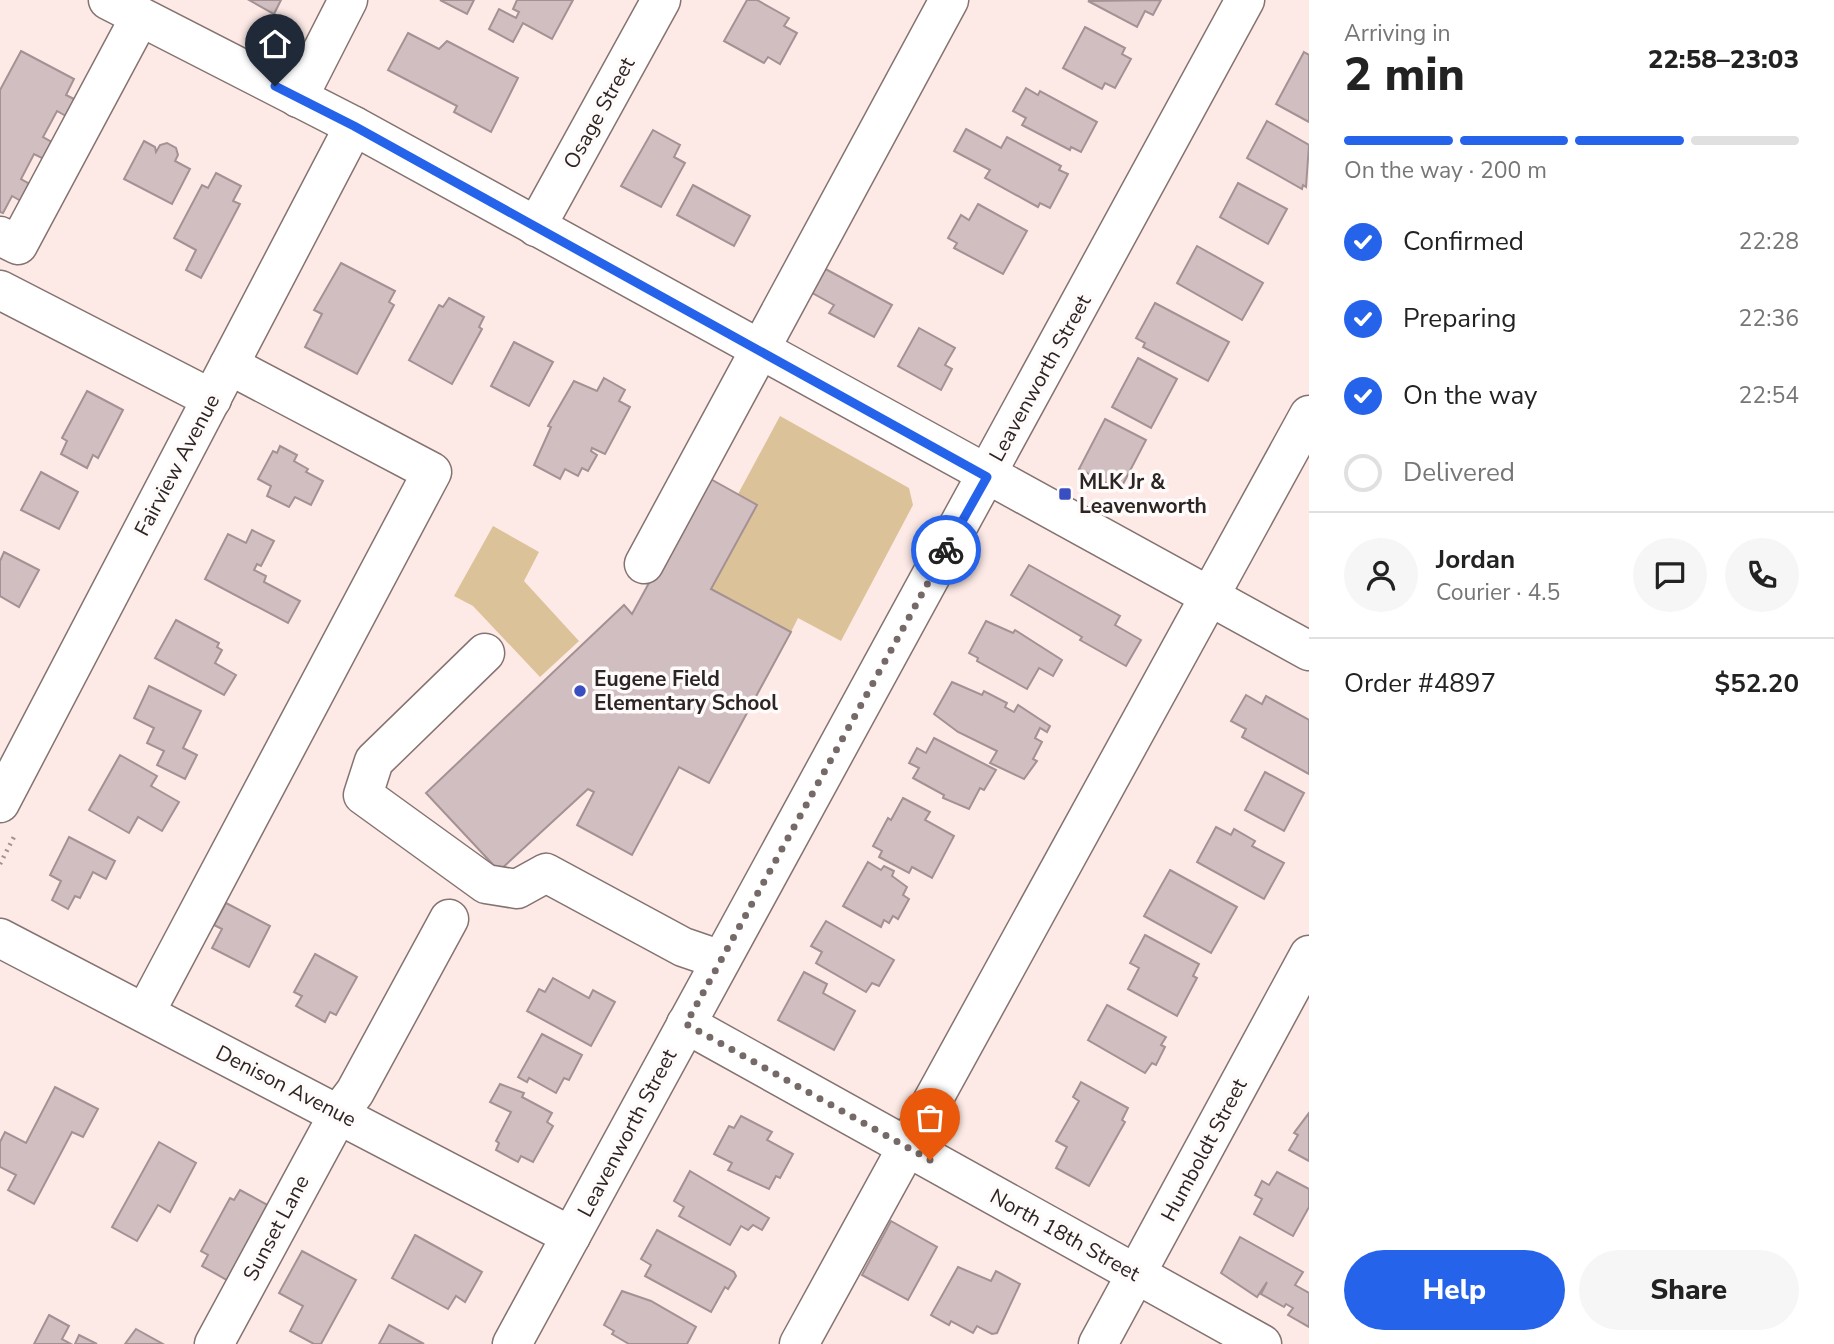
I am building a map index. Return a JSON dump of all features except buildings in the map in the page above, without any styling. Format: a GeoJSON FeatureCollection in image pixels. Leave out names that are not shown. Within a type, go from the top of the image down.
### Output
{"type":"FeatureCollection","features":[{"type":"Feature","properties":{"kind":"street"},"geometry":{"type":"LineString","coordinates":[[298,98],[348,0]]}},
{"type":"Feature","properties":{"kind":"street","name":"Osage Street"},"geometry":{"type":"LineString","coordinates":[[537,227],[661,0]]}},
{"type":"Feature","properties":{"kind":"street"},"geometry":{"type":"LineString","coordinates":[[644,564],[949,0]]}},
{"type":"Feature","properties":{"kind":"street","name":"Leavenworth Street"},"geometry":{"type":"LineString","coordinates":[[512,1344],[1245,0]]}},
{"type":"Feature","properties":{"kind":"street"},"geometry":{"type":"LineString","coordinates":[[6,253],[124,8],[354,126],[987,477],[1309,651]]}},
{"type":"Feature","properties":{"kind":"street","name":"Fairview Avenue"},"geometry":{"type":"LineString","coordinates":[[0,803],[354,126]]}},
{"type":"Feature","properties":{"kind":"street"},"geometry":{"type":"LineString","coordinates":[[0,290],[212,398]]}},
{"type":"Feature","properties":{"kind":"street"},"geometry":{"type":"LineString","coordinates":[[145,1013],[432,472],[229,365]]}},
{"type":"Feature","properties":{"kind":"street"},"geometry":{"type":"LineString","coordinates":[[799,1344],[1309,415]]}},
{"type":"Feature","properties":{"kind":"street"},"geometry":{"type":"LineString","coordinates":[[485,653],[374,761],[363,795],[486,884],[516,889],[546,873],[683,947],[721,960]]}},
{"type":"Feature","properties":{"kind":"street","name":"Sunset Lane"},"geometry":{"type":"LineString","coordinates":[[214,1344],[339,1113],[355,1092],[449,919]]}},
{"type":"Feature","properties":{"kind":"street","name":"Denison Avenue"},"geometry":{"type":"LineString","coordinates":[[0,938],[571,1236]]}},
{"type":"Feature","properties":{"kind":"street","name":"Humboldt Street"},"geometry":{"type":"LineString","coordinates":[[1098,1344],[1309,955]]}},
{"type":"Feature","properties":{"kind":"street","name":"North 18th Street"},"geometry":{"type":"LineString","coordinates":[[686,1024],[1262,1344]]}},
{"type":"Feature","properties":{"kind":"shaded area"},"geometry":{"type":"Polygon","coordinates":[[[780,416],[909,488],[913,505],[841,641],[798,618],[791,632],[711,589],[757,505],[738,494],[780,416]]]}},
{"type":"Feature","properties":{"kind":"shaded area"},"geometry":{"type":"Polygon","coordinates":[[[493,526],[539,552],[524,581],[579,641],[540,677],[473,606],[454,596],[493,526]]]}},
{"type":"Feature","properties":{"kind":"way so far"},"geometry":{"type":"LineString","coordinates":[[930,1160],[686,1024],[946,550]]}},
{"type":"Feature","properties":{"kind":"place","name":"MLK Jr & Leavenworth"},"geometry":{"type":"Point","coordinates":[1065,494]}},
{"type":"Feature","properties":{"kind":"place","name":"Eugene Field Elementary School"},"geometry":{"type":"Point","coordinates":[580,691]}},
{"type":"Feature","properties":{"kind":"route"},"geometry":{"type":"LineString","coordinates":[[275,86],[354,126],[987,477],[946,550]]}}]}
